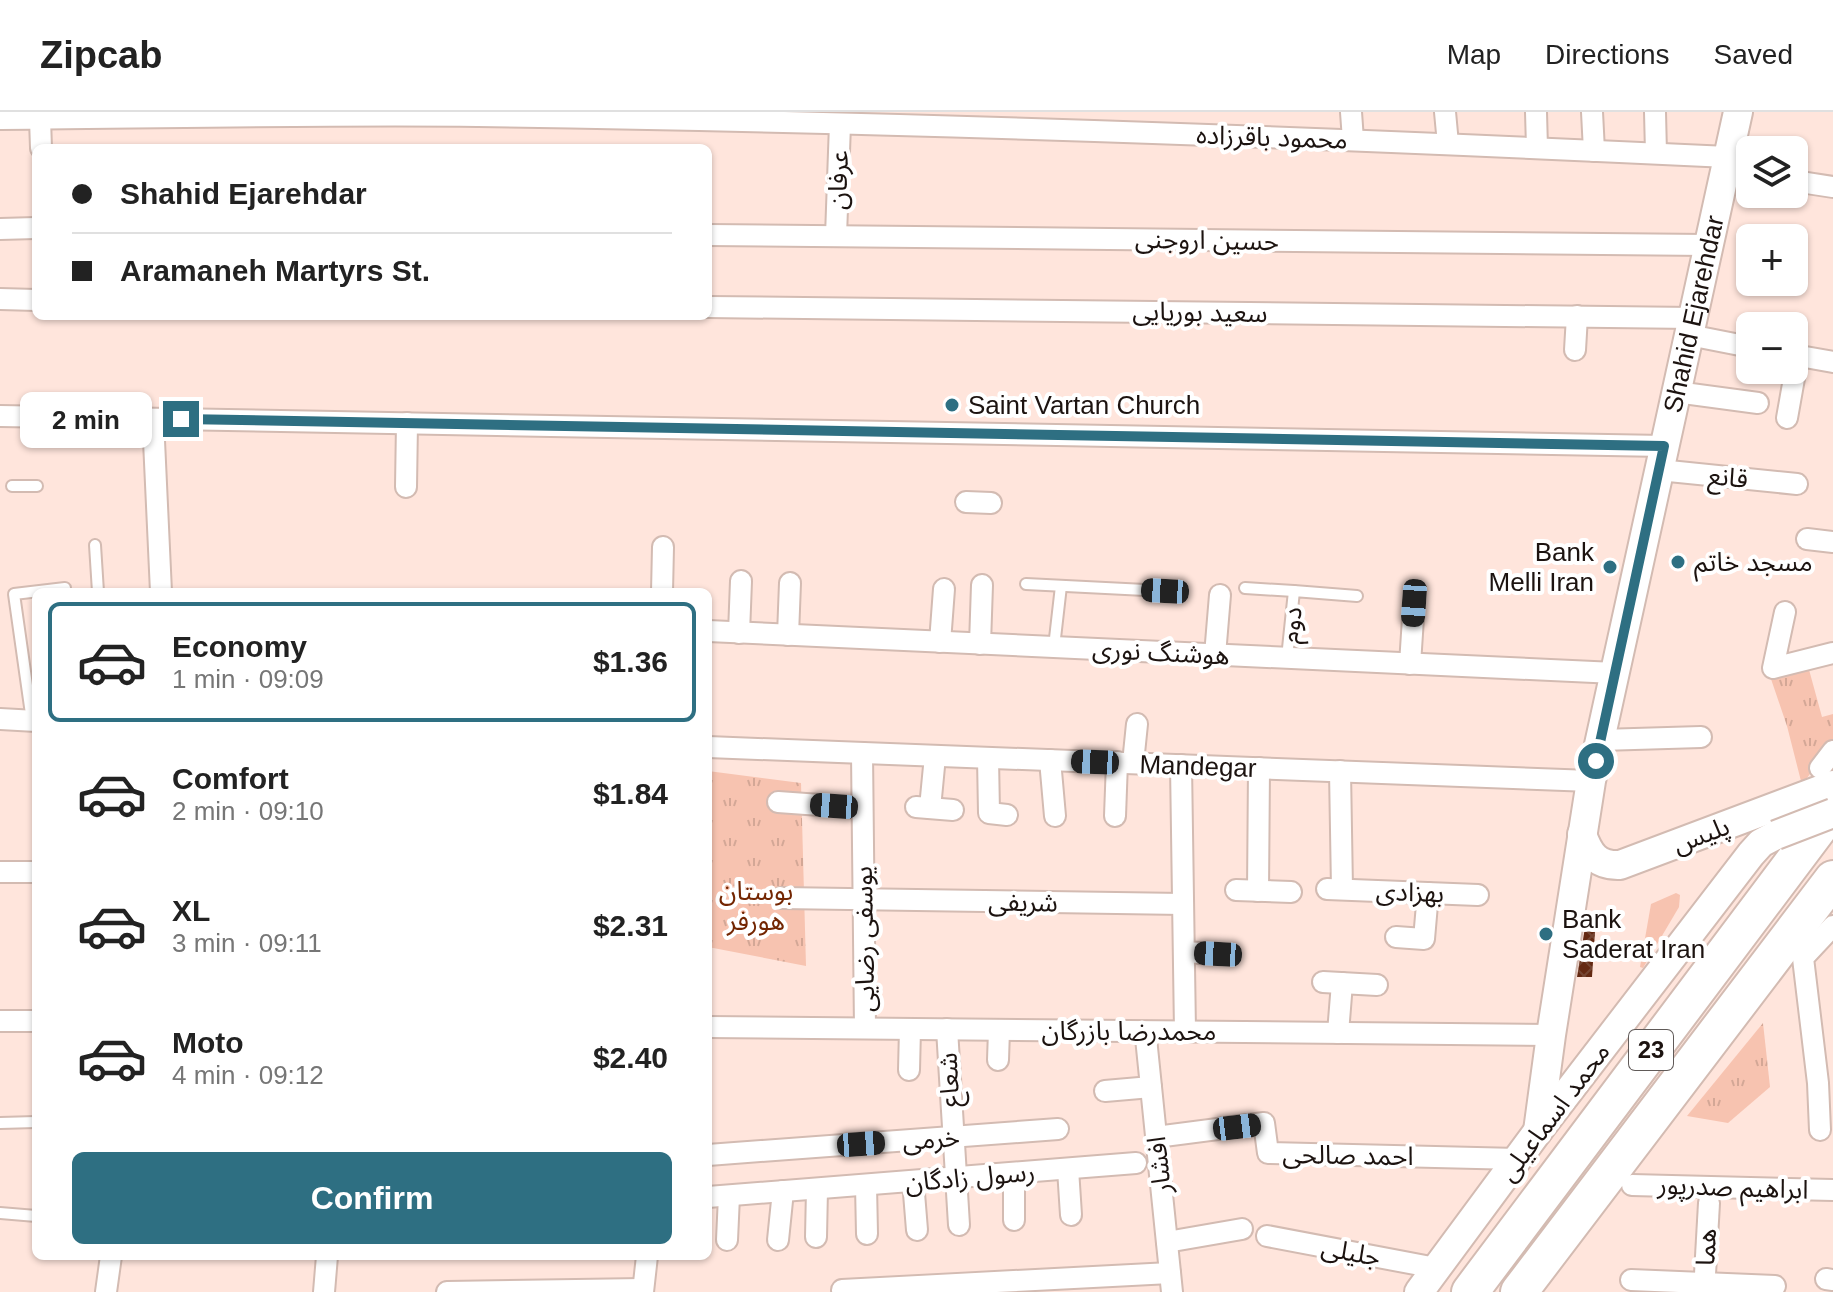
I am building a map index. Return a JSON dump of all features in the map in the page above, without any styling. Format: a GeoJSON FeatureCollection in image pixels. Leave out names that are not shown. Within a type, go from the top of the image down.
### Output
{"type":"FeatureCollection","features":[{"type":"Feature","properties":{"kind":"highway","name":"23"},"geometry":{"type":"LineString","coordinates":[[1470,1292],[1798,852],[1833,811]]}},
{"type":"Feature","properties":{"kind":"highway","name":"23"},"geometry":{"type":"LineString","coordinates":[[1519,1292],[1833,879]]}},
{"type":"Feature","properties":{"kind":"main road","name":"Shahid Ejarehdar"},"geometry":{"type":"LineString","coordinates":[[1538,1131],[1591,781],[1707,245],[1734,168],[1738,112]]}},
{"type":"Feature","properties":{"kind":"main road","name":"پلیس"},"geometry":{"type":"LineString","coordinates":[[1582,834],[1593,857],[1604,863],[1620,865],[1792,800],[1826,777]]}},
{"type":"Feature","properties":{"kind":"main road","name":"محمد اسماعیلی"},"geometry":{"type":"LineString","coordinates":[[1419,1292],[1538,1131],[1751,854],[1761,843],[1776,835],[1833,811]]}},
{"type":"Feature","properties":{"kind":"street"},"geometry":{"type":"LineString","coordinates":[[1351,112],[1353,140]]}},
{"type":"Feature","properties":{"kind":"street"},"geometry":{"type":"LineString","coordinates":[[1445,112],[1448,144]]}},
{"type":"Feature","properties":{"kind":"street"},"geometry":{"type":"LineString","coordinates":[[1536,112],[1537,148]]}},
{"type":"Feature","properties":{"kind":"street"},"geometry":{"type":"LineString","coordinates":[[1592,112],[1594,151]]}},
{"type":"Feature","properties":{"kind":"street"},"geometry":{"type":"LineString","coordinates":[[1655,112],[1656,153]]}},
{"type":"Feature","properties":{"kind":"street","name":"محمود باقرزاده"},"geometry":{"type":"LineString","coordinates":[[0,119],[71,115],[788,117],[840,124],[1656,153],[1734,168]]}},
{"type":"Feature","properties":{"kind":"street"},"geometry":{"type":"LineString","coordinates":[[40,119],[41,144]]}},
{"type":"Feature","properties":{"kind":"street","name":"عرفان"},"geometry":{"type":"LineString","coordinates":[[836,236],[840,124]]}},
{"type":"Feature","properties":{"kind":"street"},"geometry":{"type":"LineString","coordinates":[[1808,183],[1833,187]]}},
{"type":"Feature","properties":{"kind":"street"},"geometry":{"type":"LineString","coordinates":[[0,229],[32,228]]}},
{"type":"Feature","properties":{"kind":"street","name":"حسین اروجنی"},"geometry":{"type":"LineString","coordinates":[[712,235],[1707,245]]}},
{"type":"Feature","properties":{"kind":"street"},"geometry":{"type":"LineString","coordinates":[[0,299],[32,300]]}},
{"type":"Feature","properties":{"kind":"street","name":"سعید بوریایی"},"geometry":{"type":"LineString","coordinates":[[712,307],[1577,316],[1691,327],[1736,342]]}},
{"type":"Feature","properties":{"kind":"street"},"geometry":{"type":"LineString","coordinates":[[1575,350],[1577,316]]}},
{"type":"Feature","properties":{"kind":"street"},"geometry":{"type":"LineString","coordinates":[[1808,357],[1833,362]]}},
{"type":"Feature","properties":{"kind":"street"},"geometry":{"type":"LineString","coordinates":[[1787,418],[1792,384]]}},
{"type":"Feature","properties":{"kind":"street"},"geometry":{"type":"LineString","coordinates":[[1676,392],[1758,403]]}},
{"type":"Feature","properties":{"kind":"street","name":"قانع"},"geometry":{"type":"LineString","coordinates":[[0,416],[407,423],[1662,458],[1797,484]]}},
{"type":"Feature","properties":{"kind":"street"},"geometry":{"type":"LineString","coordinates":[[153,419],[161,588]]}},
{"type":"Feature","properties":{"kind":"street"},"geometry":{"type":"LineString","coordinates":[[406,487],[407,423]]}},
{"type":"Feature","properties":{"kind":"street"},"geometry":{"type":"LineString","coordinates":[[966,502],[991,503]]}},
{"type":"Feature","properties":{"kind":"street"},"geometry":{"type":"LineString","coordinates":[[1807,539],[1833,542]]}},
{"type":"Feature","properties":{"kind":"street"},"geometry":{"type":"LineString","coordinates":[[662,588],[663,547]]}},
{"type":"Feature","properties":{"kind":"street"},"geometry":{"type":"LineString","coordinates":[[739,633],[741,581]]}},
{"type":"Feature","properties":{"kind":"street"},"geometry":{"type":"LineString","coordinates":[[788,635],[790,583]]}},
{"type":"Feature","properties":{"kind":"street"},"geometry":{"type":"LineString","coordinates":[[980,644],[982,585]]}},
{"type":"Feature","properties":{"kind":"street"},"geometry":{"type":"LineString","coordinates":[[940,642],[944,589]]}},
{"type":"Feature","properties":{"kind":"street"},"geometry":{"type":"LineString","coordinates":[[1215,655],[1220,595]]}},
{"type":"Feature","properties":{"kind":"street"},"geometry":{"type":"LineString","coordinates":[[1410,664],[1415,603]]}},
{"type":"Feature","properties":{"kind":"street"},"geometry":{"type":"LineString","coordinates":[[1785,612],[1773,668],[1833,653]]}},
{"type":"Feature","properties":{"kind":"street","name":"هوشنگ نوری"},"geometry":{"type":"LineString","coordinates":[[712,631],[1615,673]]}},
{"type":"Feature","properties":{"kind":"street"},"geometry":{"type":"LineString","coordinates":[[0,719],[32,721]]}},
{"type":"Feature","properties":{"kind":"street"},"geometry":{"type":"LineString","coordinates":[[1137,724],[1109,816],[1137,816]]}},
{"type":"Feature","properties":{"kind":"street"},"geometry":{"type":"LineString","coordinates":[[1601,740],[1701,737]]}},
{"type":"Feature","properties":{"kind":"street","name":"Mandegar"},"geometry":{"type":"LineString","coordinates":[[712,747],[1591,781]]}},
{"type":"Feature","properties":{"kind":"street"},"geometry":{"type":"LineString","coordinates":[[1826,777],[1833,751]]}},
{"type":"Feature","properties":{"kind":"street","name":"یوسفی رضایی"},"geometry":{"type":"LineString","coordinates":[[862,753],[865,1028]]}},
{"type":"Feature","properties":{"kind":"street"},"geometry":{"type":"LineString","coordinates":[[935,756],[923,807],[953,810]]}},
{"type":"Feature","properties":{"kind":"street"},"geometry":{"type":"LineString","coordinates":[[988,758],[989,813],[1007,815]]}},
{"type":"Feature","properties":{"kind":"street"},"geometry":{"type":"LineString","coordinates":[[1050,760],[1055,816]]}},
{"type":"Feature","properties":{"kind":"street"},"geometry":{"type":"LineString","coordinates":[[1181,765],[1185,1031]]}},
{"type":"Feature","properties":{"kind":"street"},"geometry":{"type":"LineString","coordinates":[[1258,891],[1259,768]]}},
{"type":"Feature","properties":{"kind":"street","name":"بهزادی"},"geometry":{"type":"LineString","coordinates":[[1340,771],[1334,889],[1478,895]]}},
{"type":"Feature","properties":{"kind":"street"},"geometry":{"type":"LineString","coordinates":[[778,802],[862,808]]}},
{"type":"Feature","properties":{"kind":"street"},"geometry":{"type":"LineString","coordinates":[[0,872],[32,872]]}},
{"type":"Feature","properties":{"kind":"street"},"geometry":{"type":"LineString","coordinates":[[1236,890],[1291,892]]}},
{"type":"Feature","properties":{"kind":"street"},"geometry":{"type":"LineString","coordinates":[[1396,937],[1424,939],[1428,893]]}},
{"type":"Feature","properties":{"kind":"street"},"geometry":{"type":"LineString","coordinates":[[781,898],[864,900]]}},
{"type":"Feature","properties":{"kind":"street","name":"شریفی"},"geometry":{"type":"LineString","coordinates":[[864,900],[1183,904]]}},
{"type":"Feature","properties":{"kind":"street"},"geometry":{"type":"LineString","coordinates":[[1820,1130],[1826,1081],[1803,958],[1833,926]]}},
{"type":"Feature","properties":{"kind":"street"},"geometry":{"type":"LineString","coordinates":[[1184,952],[1218,954]]}},
{"type":"Feature","properties":{"kind":"street"},"geometry":{"type":"LineString","coordinates":[[1338,1033],[1333,982],[1377,985]]}},
{"type":"Feature","properties":{"kind":"street"},"geometry":{"type":"LineString","coordinates":[[0,1021],[32,1021]]}},
{"type":"Feature","properties":{"kind":"street","name":"محمدرضا بازرگان"},"geometry":{"type":"LineString","coordinates":[[712,1027],[1551,1035]]}},
{"type":"Feature","properties":{"kind":"street"},"geometry":{"type":"LineString","coordinates":[[909,1070],[910,1029]]}},
{"type":"Feature","properties":{"kind":"street","name":"شعاع"},"geometry":{"type":"LineString","coordinates":[[947,1029],[959,1225]]}},
{"type":"Feature","properties":{"kind":"street"},"geometry":{"type":"LineString","coordinates":[[998,1060],[999,1030]]}},
{"type":"Feature","properties":{"kind":"street","name":"افشار"},"geometry":{"type":"LineString","coordinates":[[1146,1038],[1171,1282]]}},
{"type":"Feature","properties":{"kind":"street"},"geometry":{"type":"LineString","coordinates":[[1105,1091],[1151,1087]]}},
{"type":"Feature","properties":{"kind":"street","name":"احمد صالحی"},"geometry":{"type":"LineString","coordinates":[[1156,1137],[1264,1123],[1268,1153],[1518,1159]]}},
{"type":"Feature","properties":{"kind":"street","name":"خرمی"},"geometry":{"type":"LineString","coordinates":[[712,1155],[1058,1129]]}},
{"type":"Feature","properties":{"kind":"street","name":"رسول زادگان"},"geometry":{"type":"LineString","coordinates":[[718,1196],[1136,1163]]}},
{"type":"Feature","properties":{"kind":"street"},"geometry":{"type":"LineString","coordinates":[[1068,1169],[1071,1215]]}},
{"type":"Feature","properties":{"kind":"street"},"geometry":{"type":"LineString","coordinates":[[1014,1173],[1014,1220]]}},
{"type":"Feature","properties":{"kind":"street"},"geometry":{"type":"LineString","coordinates":[[913,1181],[917,1230]]}},
{"type":"Feature","properties":{"kind":"street"},"geometry":{"type":"LineString","coordinates":[[866,1185],[867,1234]]}},
{"type":"Feature","properties":{"kind":"street","name":"ابراهیم صدرپور"},"geometry":{"type":"LineString","coordinates":[[1632,1185],[1833,1190]]}},
{"type":"Feature","properties":{"kind":"street"},"geometry":{"type":"LineString","coordinates":[[816,1237],[817,1189]]}},
{"type":"Feature","properties":{"kind":"street"},"geometry":{"type":"LineString","coordinates":[[778,1240],[783,1191]]}},
{"type":"Feature","properties":{"kind":"street"},"geometry":{"type":"LineString","coordinates":[[718,1196],[727,1240]]}},
{"type":"Feature","properties":{"kind":"street","name":"هما"},"geometry":{"type":"LineString","coordinates":[[1704,1287],[1709,1203]]}},
{"type":"Feature","properties":{"kind":"street"},"geometry":{"type":"LineString","coordinates":[[1167,1242],[1242,1229]]}},
{"type":"Feature","properties":{"kind":"street","name":"جلیلی"},"geometry":{"type":"LineString","coordinates":[[1267,1236],[1436,1268]]}},
{"type":"Feature","properties":{"kind":"street"},"geometry":{"type":"LineString","coordinates":[[106,1292],[110,1260]]}},
{"type":"Feature","properties":{"kind":"street"},"geometry":{"type":"LineString","coordinates":[[324,1292],[327,1260]]}},
{"type":"Feature","properties":{"kind":"street"},"geometry":{"type":"LineString","coordinates":[[447,1292],[643,1290],[647,1260]]}},
{"type":"Feature","properties":{"kind":"street"},"geometry":{"type":"LineString","coordinates":[[1631,1280],[1704,1287],[1775,1286]]}},
{"type":"Feature","properties":{"kind":"street"},"geometry":{"type":"LineString","coordinates":[[842,1290],[1171,1282]]}},
{"type":"Feature","properties":{"kind":"lane"},"geometry":{"type":"LineString","coordinates":[[12,486],[37,486]]}},
{"type":"Feature","properties":{"kind":"lane"},"geometry":{"type":"LineString","coordinates":[[95,545],[98,588]]}},
{"type":"Feature","properties":{"kind":"lane"},"geometry":{"type":"LineString","coordinates":[[1026,584],[1165,591]]}},
{"type":"Feature","properties":{"kind":"lane"},"geometry":{"type":"LineString","coordinates":[[1054,647],[1061,586]]}},
{"type":"Feature","properties":{"kind":"lane","name":"دوم"},"geometry":{"type":"LineString","coordinates":[[1245,588],[1357,596]]}},
{"type":"Feature","properties":{"kind":"lane","name":"دوم"},"geometry":{"type":"LineString","coordinates":[[1287,658],[1294,591]]}},
{"type":"Feature","properties":{"kind":"lane"},"geometry":{"type":"LineString","coordinates":[[32,592],[14,594],[32,708]]}},
{"type":"Feature","properties":{"kind":"lane"},"geometry":{"type":"LineString","coordinates":[[0,1123],[32,1122]]}},
{"type":"Feature","properties":{"kind":"lane"},"geometry":{"type":"LineString","coordinates":[[0,1213],[32,1216]]}},
{"type":"Feature","properties":{"kind":"green space"},"geometry":{"type":"Polygon","coordinates":[[[1808,666],[1822,717],[1833,714],[1833,742],[1802,785],[1771,679],[1808,666]]]}},
{"type":"Feature","properties":{"kind":"green space","name":"بوستان هورفر"},"geometry":{"type":"Polygon","coordinates":[[[712,772],[801,783],[806,966],[712,948],[712,772]]]}},
{"type":"Feature","properties":{"kind":"green space"},"geometry":{"type":"Polygon","coordinates":[[[1676,893],[1680,895],[1679,907],[1643,968],[1640,967],[1651,904],[1676,893]]]}},
{"type":"Feature","properties":{"kind":"green space"},"geometry":{"type":"Polygon","coordinates":[[[1763,1023],[1770,1087],[1728,1123],[1687,1116],[1763,1023]]]}},
{"type":"Feature","properties":{"kind":"building"},"geometry":{"type":"Polygon","coordinates":[[[1596,918],[1592,977],[1577,977],[1586,921],[1596,918]]]}},
{"type":"Feature","properties":{"kind":"place","name":"Saint Vartan Church"},"geometry":{"type":"Point","coordinates":[952,405]}},
{"type":"Feature","properties":{"kind":"place","name":"مسجد خاتم"},"geometry":{"type":"Point","coordinates":[1678,562]}},
{"type":"Feature","properties":{"kind":"place","name":"Bank Melli Iran"},"geometry":{"type":"Point","coordinates":[1610,567]}},
{"type":"Feature","properties":{"kind":"place","name":"Bank Saderat Iran"},"geometry":{"type":"Point","coordinates":[1546,934]}},
{"type":"Feature","properties":{"kind":"route"},"geometry":{"type":"LineString","coordinates":[[181,419],[1664,446],[1596,761]]}}]}
